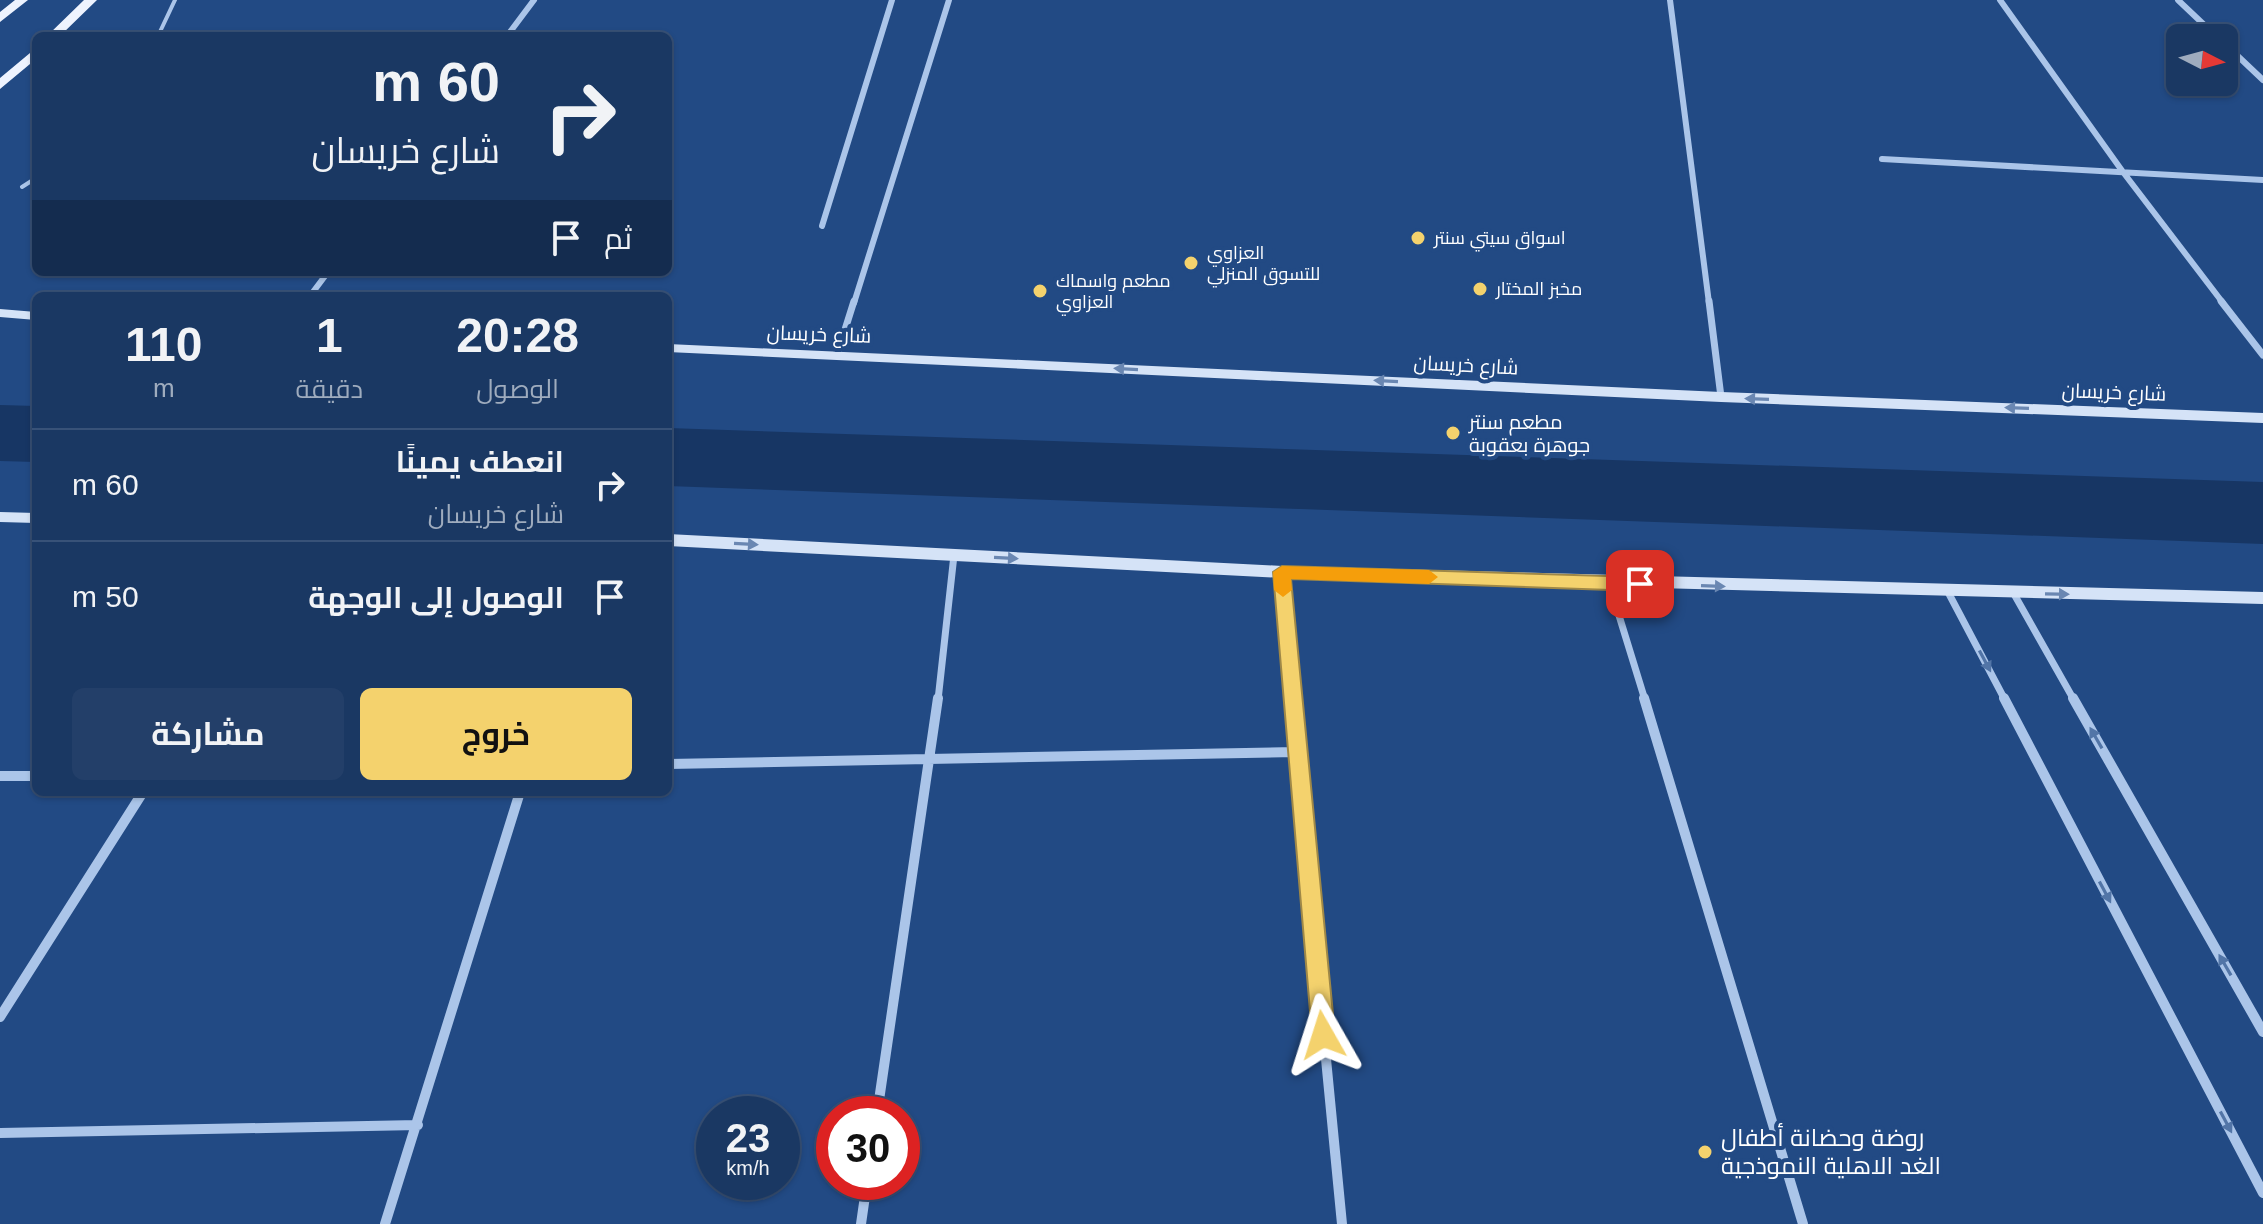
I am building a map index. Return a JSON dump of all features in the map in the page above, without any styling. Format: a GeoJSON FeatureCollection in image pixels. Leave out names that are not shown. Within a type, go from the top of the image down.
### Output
{"type":"FeatureCollection","features":[{"type":"Feature","properties":{"kind":"main road"},"geometry":{"type":"LineString","coordinates":[[0,18],[22,0]]}},
{"type":"Feature","properties":{"kind":"main road"},"geometry":{"type":"LineString","coordinates":[[57,32],[91,0]]}},
{"type":"Feature","properties":{"kind":"main road"},"geometry":{"type":"LineString","coordinates":[[0,85],[32,56]]}},
{"type":"Feature","properties":{"kind":"street"},"geometry":{"type":"LineString","coordinates":[[510,32],[534,0]]}},
{"type":"Feature","properties":{"kind":"street"},"geometry":{"type":"LineString","coordinates":[[822,226],[892,0]]}},
{"type":"Feature","properties":{"kind":"street"},"geometry":{"type":"LineString","coordinates":[[837,355],[949,0]]}},
{"type":"Feature","properties":{"kind":"street"},"geometry":{"type":"LineString","coordinates":[[1670,0],[1721,397]]}},
{"type":"Feature","properties":{"kind":"street"},"geometry":{"type":"LineString","coordinates":[[2000,0],[2123,172],[2263,355]]}},
{"type":"Feature","properties":{"kind":"street"},"geometry":{"type":"LineString","coordinates":[[2178,0],[2203,24]]}},
{"type":"Feature","properties":{"kind":"street"},"geometry":{"type":"LineString","coordinates":[[2238,56],[2263,80]]}},
{"type":"Feature","properties":{"kind":"street"},"geometry":{"type":"LineString","coordinates":[[1882,159],[2263,180]]}},
{"type":"Feature","properties":{"kind":"street"},"geometry":{"type":"LineString","coordinates":[[0,313],[32,316]]}},
{"type":"Feature","properties":{"kind":"street","name":"شارع خريسان"},"geometry":{"type":"LineString","coordinates":[[672,348],[1721,397],[2256,418]]}},
{"type":"Feature","properties":{"kind":"street"},"geometry":{"type":"LineString","coordinates":[[2256,418],[2263,434]]}},
{"type":"Feature","properties":{"kind":"street"},"geometry":{"type":"LineString","coordinates":[[0,517],[32,518]]}},
{"type":"Feature","properties":{"kind":"street"},"geometry":{"type":"LineString","coordinates":[[672,540],[1282,572],[2014,594],[2263,598]]}},
{"type":"Feature","properties":{"kind":"street"},"geometry":{"type":"LineString","coordinates":[[880,1096],[931,759],[954,555]]}},
{"type":"Feature","properties":{"kind":"street"},"geometry":{"type":"LineString","coordinates":[[1282,572],[1295,752],[1342,1224]]}},
{"type":"Feature","properties":{"kind":"street"},"geometry":{"type":"LineString","coordinates":[[1609,583],[1803,1224]]}},
{"type":"Feature","properties":{"kind":"street"},"geometry":{"type":"LineString","coordinates":[[1948,592],[2263,1193]]}},
{"type":"Feature","properties":{"kind":"street"},"geometry":{"type":"LineString","coordinates":[[2014,594],[2263,1032]]}},
{"type":"Feature","properties":{"kind":"street"},"geometry":{"type":"LineString","coordinates":[[672,764],[1295,752]]}},
{"type":"Feature","properties":{"kind":"street"},"geometry":{"type":"LineString","coordinates":[[0,776],[32,776]]}},
{"type":"Feature","properties":{"kind":"street"},"geometry":{"type":"LineString","coordinates":[[0,1017],[140,796]]}},
{"type":"Feature","properties":{"kind":"street"},"geometry":{"type":"LineString","coordinates":[[385,1224],[519,796]]}},
{"type":"Feature","properties":{"kind":"street"},"geometry":{"type":"LineString","coordinates":[[0,1133],[418,1125]]}},
{"type":"Feature","properties":{"kind":"street"},"geometry":{"type":"LineString","coordinates":[[861,1224],[864,1200]]}},
{"type":"Feature","properties":{"kind":"lane"},"geometry":{"type":"LineString","coordinates":[[160,32],[175,0]]}},
{"type":"Feature","properties":{"kind":"lane"},"geometry":{"type":"LineString","coordinates":[[22,187],[32,181]]}},
{"type":"Feature","properties":{"kind":"waterway"},"geometry":{"type":"LineString","coordinates":[[0,433],[32,434]]}},
{"type":"Feature","properties":{"kind":"waterway"},"geometry":{"type":"LineString","coordinates":[[672,457],[2263,513]]}},
{"type":"Feature","properties":{"kind":"slow traffic"},"geometry":{"type":"LineString","coordinates":[[1283,590],[1282,572],[1429,577]]}},
{"type":"Feature","properties":{"kind":"place","name":"اسواق سيتي سنتر"},"geometry":{"type":"Point","coordinates":[1418,238]}},
{"type":"Feature","properties":{"kind":"place","name":"العزاوي للتسوق المنزلي"},"geometry":{"type":"Point","coordinates":[1191,263]}},
{"type":"Feature","properties":{"kind":"place","name":"مخبز المختار"},"geometry":{"type":"Point","coordinates":[1480,289]}},
{"type":"Feature","properties":{"kind":"place","name":"مطعم واسماك العزاوي"},"geometry":{"type":"Point","coordinates":[1040,291]}},
{"type":"Feature","properties":{"kind":"place","name":"مطعم سنتر جوهرة بعقوبة"},"geometry":{"type":"Point","coordinates":[1453,433]}},
{"type":"Feature","properties":{"kind":"place","name":"روضة وحضانة أطفال الغد الاهلية النموذجية"},"geometry":{"type":"Point","coordinates":[1705,1152]}},
{"type":"Feature","properties":{"kind":"route"},"geometry":{"type":"LineString","coordinates":[[1323,1035],[1295,752],[1282,572],[1640,584]]}}]}
